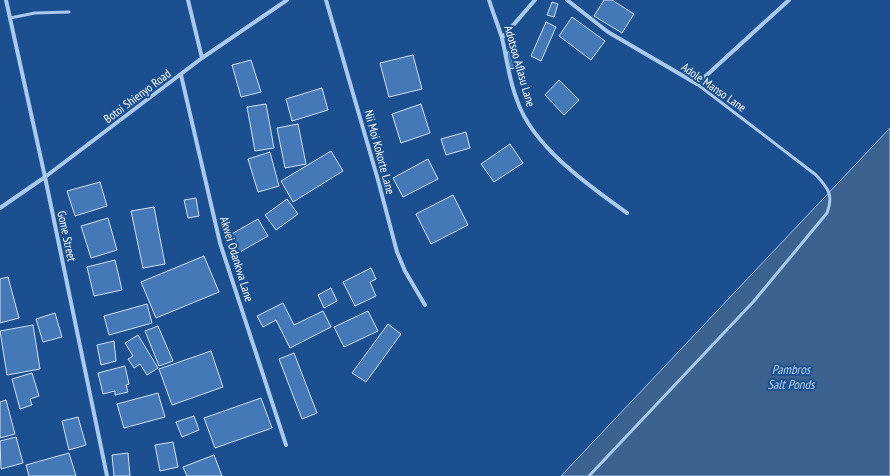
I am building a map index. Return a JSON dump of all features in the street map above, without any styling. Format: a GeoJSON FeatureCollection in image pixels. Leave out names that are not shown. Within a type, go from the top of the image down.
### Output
{"type":"FeatureCollection","features":[{"type":"Feature","properties":{"kind":"street","name":"Gome Street"},"geometry":{"type":"LineString","coordinates":[[6,0],[45,177],[107,476]]}},
{"type":"Feature","properties":{"kind":"street"},"geometry":{"type":"LineString","coordinates":[[188,0],[202,58]]}},
{"type":"Feature","properties":{"kind":"street","name":"Botoi Shienyo Road"},"geometry":{"type":"LineString","coordinates":[[0,208],[45,177],[182,75],[202,58],[287,0]]}},
{"type":"Feature","properties":{"kind":"street","name":"Nii Moi Kokorte Lane"},"geometry":{"type":"LineString","coordinates":[[326,0],[376,173],[397,252],[405,271],[424,306]]}},
{"type":"Feature","properties":{"kind":"street","name":"Adotsoo Aflasu Lane"},"geometry":{"type":"LineString","coordinates":[[489,0],[502,38],[509,74],[517,102],[527,123],[540,138],[588,185],[627,213]]}},
{"type":"Feature","properties":{"kind":"street"},"geometry":{"type":"LineString","coordinates":[[502,38],[535,0]]}},
{"type":"Feature","properties":{"kind":"street","name":"Adole Manso Lane"},"geometry":{"type":"LineString","coordinates":[[567,0],[608,32],[698,84]]}},
{"type":"Feature","properties":{"kind":"street"},"geometry":{"type":"LineString","coordinates":[[698,84],[789,0]]}},
{"type":"Feature","properties":{"kind":"street","name":"Akwei Odankwa Lane"},"geometry":{"type":"LineString","coordinates":[[182,75],[220,243],[286,445]]}},
{"type":"Feature","properties":{"kind":"lane"},"geometry":{"type":"LineString","coordinates":[[10,18],[35,13],[69,12]]}},
{"type":"Feature","properties":{"kind":"lane","name":"Adole Manso Lane"},"geometry":{"type":"LineString","coordinates":[[589,476],[754,301],[827,213],[831,204],[830,194],[816,175],[698,84]]}},
{"type":"Feature","properties":{"kind":"water","name":"Pambros Salt Ponds"},"geometry":{"type":"Polygon","coordinates":[[[890,128],[890,476],[561,476],[890,128]]]}},
{"type":"Feature","properties":{"kind":"building"},"geometry":{"type":"Polygon","coordinates":[[[604,0],[612,0],[634,14],[622,33],[594,16],[604,0]]]}},
{"type":"Feature","properties":{"kind":"building"},"geometry":{"type":"Polygon","coordinates":[[[552,2],[558,4],[554,17],[547,15],[552,2]]]}},
{"type":"Feature","properties":{"kind":"building"},"geometry":{"type":"Polygon","coordinates":[[[572,17],[605,41],[591,60],[559,36],[572,17]]]}},
{"type":"Feature","properties":{"kind":"building"},"geometry":{"type":"Polygon","coordinates":[[[546,22],[556,27],[541,61],[531,56],[546,22]]]}},
{"type":"Feature","properties":{"kind":"building"},"geometry":{"type":"Polygon","coordinates":[[[516,51],[517,68],[508,69],[507,52],[516,51]]]}},
{"type":"Feature","properties":{"kind":"building"},"geometry":{"type":"Polygon","coordinates":[[[413,55],[422,89],[389,97],[380,63],[413,55]]]}},
{"type":"Feature","properties":{"kind":"building"},"geometry":{"type":"Polygon","coordinates":[[[251,60],[261,92],[241,97],[232,65],[251,60]]]}},
{"type":"Feature","properties":{"kind":"building"},"geometry":{"type":"Polygon","coordinates":[[[559,80],[579,100],[564,115],[545,95],[559,80]]]}},
{"type":"Feature","properties":{"kind":"building"},"geometry":{"type":"Polygon","coordinates":[[[322,88],[328,110],[292,121],[286,99],[322,88]]]}},
{"type":"Feature","properties":{"kind":"building"},"geometry":{"type":"Polygon","coordinates":[[[266,104],[274,148],[255,151],[247,107],[266,104]]]}},
{"type":"Feature","properties":{"kind":"building"},"geometry":{"type":"Polygon","coordinates":[[[421,104],[430,133],[401,143],[392,114],[421,104]]]}},
{"type":"Feature","properties":{"kind":"building"},"geometry":{"type":"Polygon","coordinates":[[[298,124],[306,164],[285,168],[277,128],[298,124]]]}},
{"type":"Feature","properties":{"kind":"building"},"geometry":{"type":"Polygon","coordinates":[[[466,132],[470,148],[446,155],[441,139],[466,132]]]}},
{"type":"Feature","properties":{"kind":"building"},"geometry":{"type":"Polygon","coordinates":[[[510,144],[523,163],[494,182],[481,164],[510,144]]]}},
{"type":"Feature","properties":{"kind":"building"},"geometry":{"type":"Polygon","coordinates":[[[331,151],[343,171],[293,202],[281,181],[331,151]]]}},
{"type":"Feature","properties":{"kind":"building"},"geometry":{"type":"Polygon","coordinates":[[[270,152],[279,186],[258,192],[248,159],[270,152]]]}},
{"type":"Feature","properties":{"kind":"building"},"geometry":{"type":"Polygon","coordinates":[[[428,159],[438,179],[403,197],[393,178],[428,159]]]}},
{"type":"Feature","properties":{"kind":"building"},"geometry":{"type":"Polygon","coordinates":[[[100,182],[107,206],[75,216],[67,191],[100,182]]]}},
{"type":"Feature","properties":{"kind":"building"},"geometry":{"type":"Polygon","coordinates":[[[453,195],[468,225],[431,244],[416,214],[453,195]]]}},
{"type":"Feature","properties":{"kind":"building"},"geometry":{"type":"Polygon","coordinates":[[[196,198],[199,216],[188,218],[184,200],[196,198]]]}},
{"type":"Feature","properties":{"kind":"building"},"geometry":{"type":"Polygon","coordinates":[[[287,199],[298,214],[276,230],[265,215],[287,199]]]}},
{"type":"Feature","properties":{"kind":"building"},"geometry":{"type":"Polygon","coordinates":[[[154,207],[165,264],[143,268],[131,211],[154,207]]]}},
{"type":"Feature","properties":{"kind":"building"},"geometry":{"type":"Polygon","coordinates":[[[108,218],[117,250],[91,258],[81,226],[108,218]]]}},
{"type":"Feature","properties":{"kind":"building"},"geometry":{"type":"Polygon","coordinates":[[[258,219],[268,236],[238,253],[228,236],[258,219]]]}},
{"type":"Feature","properties":{"kind":"building"},"geometry":{"type":"Polygon","coordinates":[[[204,256],[219,292],[156,318],[141,282],[204,256]]]}},
{"type":"Feature","properties":{"kind":"building"},"geometry":{"type":"Polygon","coordinates":[[[115,260],[122,290],[94,296],[87,267],[115,260]]]}},
{"type":"Feature","properties":{"kind":"building"},"geometry":{"type":"Polygon","coordinates":[[[371,268],[376,279],[370,282],[376,296],[355,306],[343,282],[371,268]]]}},
{"type":"Feature","properties":{"kind":"building"},"geometry":{"type":"Polygon","coordinates":[[[8,277],[19,318],[0,323],[0,279],[8,277]]]}},
{"type":"Feature","properties":{"kind":"building"},"geometry":{"type":"Polygon","coordinates":[[[331,288],[337,301],[324,308],[318,295],[331,288]]]}},
{"type":"Feature","properties":{"kind":"building"},"geometry":{"type":"Polygon","coordinates":[[[283,303],[294,325],[323,311],[331,327],[290,348],[276,320],[263,327],[257,316],[283,303]]]}},
{"type":"Feature","properties":{"kind":"building"},"geometry":{"type":"Polygon","coordinates":[[[147,304],[152,323],[109,335],[104,316],[147,304]]]}},
{"type":"Feature","properties":{"kind":"building"},"geometry":{"type":"Polygon","coordinates":[[[368,311],[378,331],[344,347],[334,327],[368,311]]]}},
{"type":"Feature","properties":{"kind":"building"},"geometry":{"type":"Polygon","coordinates":[[[55,313],[62,337],[43,342],[36,319],[55,313]]]}},
{"type":"Feature","properties":{"kind":"building"},"geometry":{"type":"Polygon","coordinates":[[[388,324],[401,334],[366,382],[352,373],[388,324]]]}},
{"type":"Feature","properties":{"kind":"building"},"geometry":{"type":"Polygon","coordinates":[[[33,325],[40,369],[7,375],[0,331],[33,325]]]}},
{"type":"Feature","properties":{"kind":"building"},"geometry":{"type":"Polygon","coordinates":[[[158,326],[173,361],[159,366],[145,331],[158,326]]]}},
{"type":"Feature","properties":{"kind":"building"},"geometry":{"type":"Polygon","coordinates":[[[138,335],[158,368],[147,375],[140,364],[134,368],[128,359],[133,356],[125,343],[138,335]]]}},
{"type":"Feature","properties":{"kind":"building"},"geometry":{"type":"Polygon","coordinates":[[[114,341],[116,361],[101,365],[97,345],[114,341]]]}},
{"type":"Feature","properties":{"kind":"building"},"geometry":{"type":"Polygon","coordinates":[[[211,351],[223,387],[172,405],[159,369],[211,351]]]}},
{"type":"Feature","properties":{"kind":"building"},"geometry":{"type":"Polygon","coordinates":[[[294,353],[317,413],[302,419],[279,359],[294,353]]]}},
{"type":"Feature","properties":{"kind":"building"},"geometry":{"type":"Polygon","coordinates":[[[125,366],[129,384],[126,385],[128,392],[115,395],[115,391],[103,394],[98,373],[125,366]]]}},
{"type":"Feature","properties":{"kind":"building"},"geometry":{"type":"Polygon","coordinates":[[[32,373],[39,396],[30,399],[32,405],[20,409],[12,379],[32,373]]]}},
{"type":"Feature","properties":{"kind":"building"},"geometry":{"type":"Polygon","coordinates":[[[158,393],[165,417],[124,428],[117,404],[158,393]]]}},
{"type":"Feature","properties":{"kind":"building"},"geometry":{"type":"Polygon","coordinates":[[[261,398],[272,428],[215,448],[204,418],[261,398]]]}},
{"type":"Feature","properties":{"kind":"building"},"geometry":{"type":"Polygon","coordinates":[[[6,400],[15,434],[0,438],[0,402],[6,400]]]}},
{"type":"Feature","properties":{"kind":"building"},"geometry":{"type":"Polygon","coordinates":[[[194,416],[199,430],[182,437],[176,422],[194,416]]]}},
{"type":"Feature","properties":{"kind":"building"},"geometry":{"type":"Polygon","coordinates":[[[78,417],[86,445],[69,450],[62,421],[78,417]]]}},
{"type":"Feature","properties":{"kind":"building"},"geometry":{"type":"Polygon","coordinates":[[[16,437],[23,463],[1,469],[0,441],[16,437]]]}},
{"type":"Feature","properties":{"kind":"building"},"geometry":{"type":"Polygon","coordinates":[[[173,442],[178,467],[160,471],[155,445],[173,442]]]}},
{"type":"Feature","properties":{"kind":"building"},"geometry":{"type":"Polygon","coordinates":[[[69,453],[76,476],[29,476],[26,465],[69,453]]]}},
{"type":"Feature","properties":{"kind":"building"},"geometry":{"type":"Polygon","coordinates":[[[128,453],[130,476],[114,476],[112,455],[128,453]]]}},
{"type":"Feature","properties":{"kind":"building"},"geometry":{"type":"Polygon","coordinates":[[[214,455],[222,476],[187,476],[183,467],[214,455]]]}}]}
